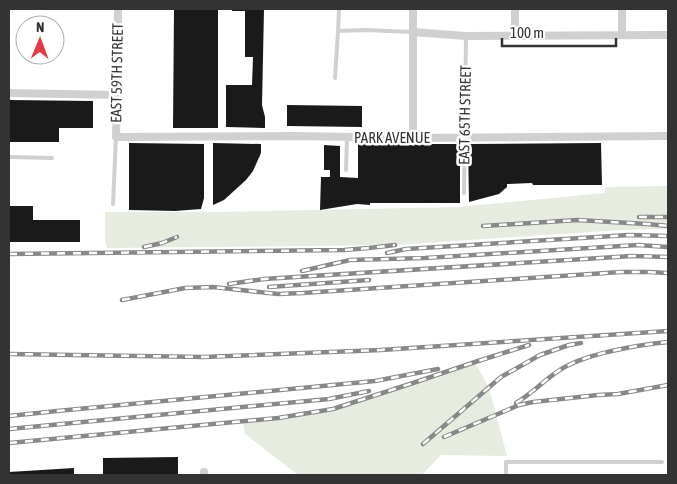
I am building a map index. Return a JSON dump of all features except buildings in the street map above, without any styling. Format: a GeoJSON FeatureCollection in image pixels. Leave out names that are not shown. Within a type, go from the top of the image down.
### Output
{"type":"FeatureCollection","features":[{"type":"Feature","properties":{"kind":"street","name":"EAST 59TH STREET"},"geometry":{"type":"LineString","coordinates":[[116,137],[118,9]]}},
{"type":"Feature","properties":{"kind":"street"},"geometry":{"type":"LineString","coordinates":[[413,9],[413,138]]}},
{"type":"Feature","properties":{"kind":"street"},"geometry":{"type":"LineString","coordinates":[[515,9],[515,35]]}},
{"type":"Feature","properties":{"kind":"street"},"geometry":{"type":"LineString","coordinates":[[622,9],[622,35]]}},
{"type":"Feature","properties":{"kind":"street"},"geometry":{"type":"LineString","coordinates":[[413,32],[466,36],[668,35]]}},
{"type":"Feature","properties":{"kind":"street"},"geometry":{"type":"LineString","coordinates":[[9,93],[117,95]]}},
{"type":"Feature","properties":{"kind":"street","name":"PARK AVENUE"},"geometry":{"type":"LineString","coordinates":[[116,137],[268,136],[413,138],[668,136]]}},
{"type":"Feature","properties":{"kind":"lane"},"geometry":{"type":"LineString","coordinates":[[336,78],[338,9]]}},
{"type":"Feature","properties":{"kind":"lane"},"geometry":{"type":"LineString","coordinates":[[338,31],[413,32]]}},
{"type":"Feature","properties":{"kind":"lane","name":"EAST 65TH STREET"},"geometry":{"type":"LineString","coordinates":[[464,193],[466,36]]}},
{"type":"Feature","properties":{"kind":"lane"},"geometry":{"type":"LineString","coordinates":[[113,204],[116,137]]}},
{"type":"Feature","properties":{"kind":"lane"},"geometry":{"type":"LineString","coordinates":[[346,137],[346,170]]}},
{"type":"Feature","properties":{"kind":"lane"},"geometry":{"type":"LineString","coordinates":[[9,157],[52,158]]}},
{"type":"Feature","properties":{"kind":"lane"},"geometry":{"type":"LineString","coordinates":[[506,475],[506,462],[662,462]]}},
{"type":"Feature","properties":{"kind":"shaded area"},"geometry":{"type":"Polygon","coordinates":[[[668,186],[668,229],[621,230],[395,245],[107,248],[105,242],[105,212],[217,212],[458,207],[605,193],[605,187],[668,186]]]}},
{"type":"Feature","properties":{"kind":"shaded area"},"geometry":{"type":"Polygon","coordinates":[[[475,362],[489,388],[507,456],[441,455],[422,475],[298,475],[245,434],[243,421],[278,418],[333,409],[475,362]]]}},
{"type":"Feature","properties":{"kind":"railway"},"geometry":{"type":"LineString","coordinates":[[639,217],[668,217]]}},
{"type":"Feature","properties":{"kind":"railway"},"geometry":{"type":"LineString","coordinates":[[483,226],[577,220],[668,226]]}},
{"type":"Feature","properties":{"kind":"railway"},"geometry":{"type":"LineString","coordinates":[[387,253],[406,249],[629,235],[668,236]]}},
{"type":"Feature","properties":{"kind":"railway"},"geometry":{"type":"LineString","coordinates":[[144,247],[177,237]]}},
{"type":"Feature","properties":{"kind":"railway"},"geometry":{"type":"LineString","coordinates":[[9,254],[344,250],[395,245]]}},
{"type":"Feature","properties":{"kind":"railway"},"geometry":{"type":"LineString","coordinates":[[302,271],[350,260],[425,258],[638,245],[668,247]]}},
{"type":"Feature","properties":{"kind":"railway"},"geometry":{"type":"LineString","coordinates":[[229,284],[264,279],[632,256],[668,257]]}},
{"type":"Feature","properties":{"kind":"railway"},"geometry":{"type":"LineString","coordinates":[[122,300],[185,288],[213,287],[278,294],[621,272],[668,273]]}},
{"type":"Feature","properties":{"kind":"railway"},"geometry":{"type":"LineString","coordinates":[[269,287],[369,280]]}},
{"type":"Feature","properties":{"kind":"railway"},"geometry":{"type":"LineString","coordinates":[[9,354],[203,357],[381,350],[668,331]]}},
{"type":"Feature","properties":{"kind":"railway"},"geometry":{"type":"LineString","coordinates":[[516,403],[563,368],[586,358],[614,350],[668,342]]}},
{"type":"Feature","properties":{"kind":"railway"},"geometry":{"type":"LineString","coordinates":[[423,444],[501,377],[540,355],[581,343]]}},
{"type":"Feature","properties":{"kind":"railway"},"geometry":{"type":"LineString","coordinates":[[9,443],[278,418],[333,409],[529,345]]}},
{"type":"Feature","properties":{"kind":"railway"},"geometry":{"type":"LineString","coordinates":[[9,416],[375,381],[438,369]]}},
{"type":"Feature","properties":{"kind":"railway"},"geometry":{"type":"LineString","coordinates":[[444,437],[519,405],[618,394],[668,385]]}},
{"type":"Feature","properties":{"kind":"railway"},"geometry":{"type":"LineString","coordinates":[[9,429],[329,399],[369,391]]}}]}
